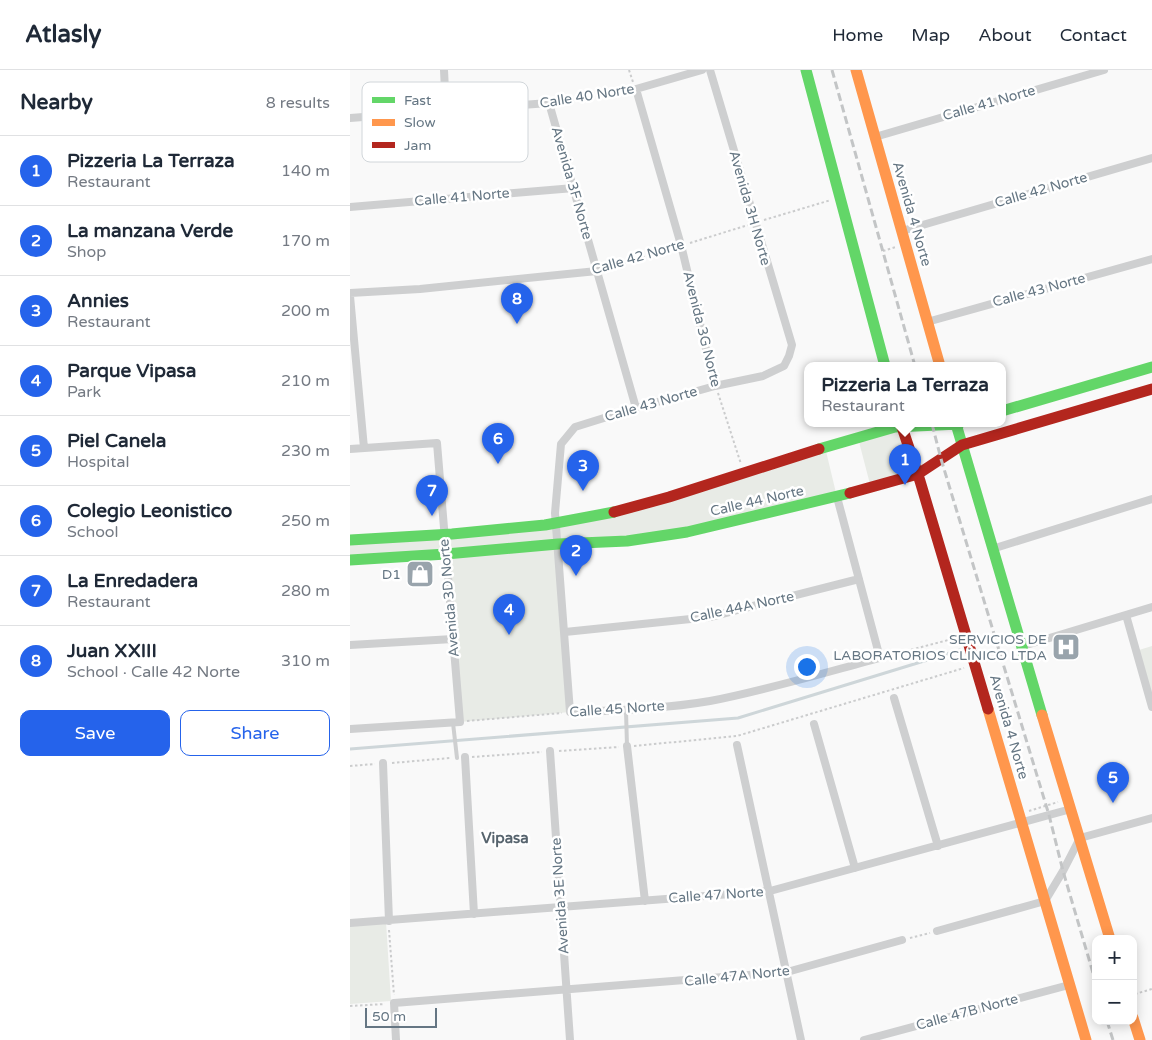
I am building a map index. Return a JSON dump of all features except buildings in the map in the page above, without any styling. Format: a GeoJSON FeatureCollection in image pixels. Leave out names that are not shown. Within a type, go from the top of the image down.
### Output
{"type":"FeatureCollection","features":[{"type":"Feature","properties":{"kind":"main road"},"geometry":{"type":"LineString","coordinates":[[806,70],[884,362]]}},
{"type":"Feature","properties":{"kind":"main road","name":"Avenida 4 Norte"},"geometry":{"type":"LineString","coordinates":[[856,70],[939,362]]}},
{"type":"Feature","properties":{"kind":"main road"},"geometry":{"type":"LineString","coordinates":[[1006,410],[1152,367]]}},
{"type":"Feature","properties":{"kind":"main road","name":"Calle 44 Norte"},"geometry":{"type":"LineString","coordinates":[[350,560],[627,540],[688,532],[837,497],[918,474],[962,445],[1152,389]]}},
{"type":"Feature","properties":{"kind":"main road","name":"Calle 44 Norte"},"geometry":{"type":"LineString","coordinates":[[350,540],[444,535],[556,523],[616,512],[895,427]]}},
{"type":"Feature","properties":{"kind":"main road","name":"Avenida 4 Norte"},"geometry":{"type":"LineString","coordinates":[[902,427],[918,474],[1086,1040]]}},
{"type":"Feature","properties":{"kind":"main road"},"geometry":{"type":"LineString","coordinates":[[958,427],[992,549],[1023,646],[1109,935]]}},
{"type":"Feature","properties":{"kind":"main road"},"geometry":{"type":"LineString","coordinates":[[1135,1025],[1140,1040]]}},
{"type":"Feature","properties":{"kind":"street","name":"Calle 40 Norte"},"geometry":{"type":"LineString","coordinates":[[636,90],[702,70]]}},
{"type":"Feature","properties":{"kind":"street","name":"Avenida 3H Norte"},"geometry":{"type":"LineString","coordinates":[[710,70],[792,345]]}},
{"type":"Feature","properties":{"kind":"street","name":"Calle 41 Norte"},"geometry":{"type":"LineString","coordinates":[[875,137],[1104,70]]}},
{"type":"Feature","properties":{"kind":"street","name":"Avenida 3G Norte"},"geometry":{"type":"LineString","coordinates":[[636,90],[681,245],[715,386]]}},
{"type":"Feature","properties":{"kind":"street","name":"Calle 40 Norte"},"geometry":{"type":"LineString","coordinates":[[528,105],[548,103]]}},
{"type":"Feature","properties":{"kind":"street","name":"Avenida 3F Norte"},"geometry":{"type":"LineString","coordinates":[[548,103],[636,408]]}},
{"type":"Feature","properties":{"kind":"street","name":"Calle 42 Norte"},"geometry":{"type":"LineString","coordinates":[[902,231],[1152,158]]}},
{"type":"Feature","properties":{"kind":"street","name":"Calle 41 Norte"},"geometry":{"type":"LineString","coordinates":[[350,207],[574,188]]}},
{"type":"Feature","properties":{"kind":"street","name":"Calle 43 Norte"},"geometry":{"type":"LineString","coordinates":[[927,322],[1152,260]]}},
{"type":"Feature","properties":{"kind":"street","name":"Calle 42 Norte"},"geometry":{"type":"LineString","coordinates":[[350,294],[597,271]]}},
{"type":"Feature","properties":{"kind":"street"},"geometry":{"type":"LineString","coordinates":[[350,294],[364,448],[350,449]]}},
{"type":"Feature","properties":{"kind":"street","name":"Calle 43 Norte"},"geometry":{"type":"LineString","coordinates":[[556,523],[556,484],[561,444],[575,428],[636,408],[715,386],[763,376],[784,366],[792,345]]}},
{"type":"Feature","properties":{"kind":"street","name":"Avenida 3D Norte"},"geometry":{"type":"LineString","coordinates":[[364,448],[436,443],[453,639],[456,722]]}},
{"type":"Feature","properties":{"kind":"street"},"geometry":{"type":"LineString","coordinates":[[837,497],[880,658]]}},
{"type":"Feature","properties":{"kind":"street"},"geometry":{"type":"LineString","coordinates":[[992,549],[1152,499]]}},
{"type":"Feature","properties":{"kind":"street"},"geometry":{"type":"LineString","coordinates":[[556,523],[570,712]]}},
{"type":"Feature","properties":{"kind":"street","name":"Calle 44A Norte"},"geometry":{"type":"LineString","coordinates":[[565,632],[710,617],[859,579]]}},
{"type":"Feature","properties":{"kind":"street"},"geometry":{"type":"LineString","coordinates":[[1023,646],[1152,607]]}},
{"type":"Feature","properties":{"kind":"street"},"geometry":{"type":"LineString","coordinates":[[1126,615],[1152,707]]}},
{"type":"Feature","properties":{"kind":"street"},"geometry":{"type":"LineString","coordinates":[[350,646],[453,639]]}},
{"type":"Feature","properties":{"kind":"street","name":"Calle 45 Norte"},"geometry":{"type":"LineString","coordinates":[[570,712],[626,711],[708,701],[880,658]]}},
{"type":"Feature","properties":{"kind":"street"},"geometry":{"type":"LineString","coordinates":[[894,698],[938,846]]}},
{"type":"Feature","properties":{"kind":"street"},"geometry":{"type":"LineString","coordinates":[[350,729],[456,722]]}},
{"type":"Feature","properties":{"kind":"street"},"geometry":{"type":"LineString","coordinates":[[814,724],[855,868]]}},
{"type":"Feature","properties":{"kind":"street"},"geometry":{"type":"LineString","coordinates":[[627,743],[644,901]]}},
{"type":"Feature","properties":{"kind":"street"},"geometry":{"type":"LineString","coordinates":[[737,745],[801,1040]]}},
{"type":"Feature","properties":{"kind":"street","name":"Avenida 3E Norte"},"geometry":{"type":"LineString","coordinates":[[550,751],[570,1040]]}},
{"type":"Feature","properties":{"kind":"street"},"geometry":{"type":"LineString","coordinates":[[461,758],[474,914]]}},
{"type":"Feature","properties":{"kind":"street"},"geometry":{"type":"LineString","coordinates":[[383,764],[389,924]]}},
{"type":"Feature","properties":{"kind":"street","name":"Calle 47 Norte"},"geometry":{"type":"LineString","coordinates":[[350,924],[389,924],[474,914],[770,891],[1021,823],[1070,804]]}},
{"type":"Feature","properties":{"kind":"street"},"geometry":{"type":"LineString","coordinates":[[937,931],[1044,901],[1063,871],[1080,838],[1152,818]]}},
{"type":"Feature","properties":{"kind":"street","name":"Calle 47A Norte"},"geometry":{"type":"LineString","coordinates":[[394,1003],[567,991],[787,972],[902,940]]}},
{"type":"Feature","properties":{"kind":"street","name":"Calle 47B Norte"},"geometry":{"type":"LineString","coordinates":[[864,1040],[1069,984]]}},
{"type":"Feature","properties":{"kind":"street"},"geometry":{"type":"LineString","coordinates":[[394,1003],[396,1040]]}},
{"type":"Feature","properties":{"kind":"lane"},"geometry":{"type":"LineString","coordinates":[[626,711],[627,743]]}},
{"type":"Feature","properties":{"kind":"lane"},"geometry":{"type":"LineString","coordinates":[[456,722],[456,745],[461,758]]}},
{"type":"Feature","properties":{"kind":"path"},"geometry":{"type":"LineString","coordinates":[[629,70],[636,90]]}},
{"type":"Feature","properties":{"kind":"path","name":"Calle 40 Norte"},"geometry":{"type":"LineString","coordinates":[[548,103],[636,90]]}},
{"type":"Feature","properties":{"kind":"path","name":"Calle 42 Norte"},"geometry":{"type":"LineString","coordinates":[[597,271],[831,200]]}},
{"type":"Feature","properties":{"kind":"path","name":"Avenida 3G Norte"},"geometry":{"type":"LineString","coordinates":[[715,386],[744,473]]}},
{"type":"Feature","properties":{"kind":"path"},"geometry":{"type":"LineString","coordinates":[[880,658],[956,638]]}},
{"type":"Feature","properties":{"kind":"path"},"geometry":{"type":"LineString","coordinates":[[737,736],[965,667]]}},
{"type":"Feature","properties":{"kind":"path","name":"Calle 45 Norte"},"geometry":{"type":"LineString","coordinates":[[456,722],[570,712]]}},
{"type":"Feature","properties":{"kind":"path"},"geometry":{"type":"LineString","coordinates":[[1029,810],[1070,804]]}},
{"type":"Feature","properties":{"kind":"path"},"geometry":{"type":"LineString","coordinates":[[350,1006],[394,1003],[389,924]]}},
{"type":"Feature","properties":{"kind":"path"},"geometry":{"type":"LineString","coordinates":[[902,940],[937,931]]}},
{"type":"Feature","properties":{"kind":"path"},"geometry":{"type":"LineString","coordinates":[[1137,994],[1152,989]]}},
{"type":"Feature","properties":{"kind":"shaded area"},"geometry":{"type":"Polygon","coordinates":[[[902,427],[918,474],[871,488],[858,438],[902,427]]]}},
{"type":"Feature","properties":{"kind":"shaded area"},"geometry":{"type":"Polygon","coordinates":[[[825,447],[837,497],[687,532],[558,544],[570,712],[460,722],[445,554],[350,560],[350,540],[566,522],[825,447]]]}},
{"type":"Feature","properties":{"kind":"shaded area"},"geometry":{"type":"Polygon","coordinates":[[[1152,646],[1152,695],[1139,650],[1152,646]]]}},
{"type":"Feature","properties":{"kind":"shaded area"},"geometry":{"type":"Polygon","coordinates":[[[386,922],[391,1001],[350,1004],[350,925],[386,922]]]}},
{"type":"Feature","properties":{"kind":"waterway"},"geometry":{"type":"LineString","coordinates":[[350,749],[738,718],[960,650]]}},
{"type":"Feature","properties":{"kind":"railway"},"geometry":{"type":"LineString","coordinates":[[832,70],[914,362]]}},
{"type":"Feature","properties":{"kind":"railway"},"geometry":{"type":"LineString","coordinates":[[933,427],[1049,815],[1063,871],[1095,980]]}},
{"type":"Feature","properties":{"kind":"railway"},"geometry":{"type":"LineString","coordinates":[[1108,1025],[1113,1040]]}},
{"type":"Feature","properties":{"kind":"traffic: fast"},"geometry":{"type":"LineString","coordinates":[[806,70],[884,362]]}},
{"type":"Feature","properties":{"kind":"traffic: fast"},"geometry":{"type":"LineString","coordinates":[[1006,410],[1152,367]]}},
{"type":"Feature","properties":{"kind":"traffic: fast"},"geometry":{"type":"LineString","coordinates":[[819,449],[895,427]]}},
{"type":"Feature","properties":{"kind":"traffic: fast"},"geometry":{"type":"LineString","coordinates":[[957,427],[1042,715]]}},
{"type":"Feature","properties":{"kind":"traffic: fast"},"geometry":{"type":"LineString","coordinates":[[350,560],[558,544],[627,541],[687,532],[850,493]]}},
{"type":"Feature","properties":{"kind":"traffic: fast"},"geometry":{"type":"LineString","coordinates":[[350,540],[452,534],[545,525],[614,512]]}},
{"type":"Feature","properties":{"kind":"traffic: slow"},"geometry":{"type":"LineString","coordinates":[[856,70],[939,362]]}},
{"type":"Feature","properties":{"kind":"traffic: slow"},"geometry":{"type":"LineString","coordinates":[[988,709],[1086,1040]]}},
{"type":"Feature","properties":{"kind":"traffic: slow"},"geometry":{"type":"LineString","coordinates":[[1042,715],[1109,935]]}},
{"type":"Feature","properties":{"kind":"traffic: slow"},"geometry":{"type":"LineString","coordinates":[[1135,1025],[1140,1040]]}},
{"type":"Feature","properties":{"kind":"traffic: jam"},"geometry":{"type":"LineString","coordinates":[[850,493],[918,474],[962,445],[1152,389]]}},
{"type":"Feature","properties":{"kind":"traffic: jam"},"geometry":{"type":"LineString","coordinates":[[902,427],[988,709]]}},
{"type":"Feature","properties":{"kind":"traffic: jam"},"geometry":{"type":"LineString","coordinates":[[614,512],[669,497],[819,449]]}},
{"type":"Feature","properties":{"kind":"place","name":"Juan XXIII"},"geometry":{"type":"Point","coordinates":[517,324]}},
{"type":"Feature","properties":{"kind":"place","name":"Colegio Leonistico"},"geometry":{"type":"Point","coordinates":[498,464]}},
{"type":"Feature","properties":{"kind":"place","name":"Pizzeria La Terraza"},"geometry":{"type":"Point","coordinates":[905,485]}},
{"type":"Feature","properties":{"kind":"place","name":"Annies"},"geometry":{"type":"Point","coordinates":[583,491]}},
{"type":"Feature","properties":{"kind":"place","name":"La Enredadera"},"geometry":{"type":"Point","coordinates":[432,516]}},
{"type":"Feature","properties":{"kind":"place","name":"D1"},"geometry":{"type":"Point","coordinates":[420,574]}},
{"type":"Feature","properties":{"kind":"place","name":"La manzana Verde"},"geometry":{"type":"Point","coordinates":[576,576]}},
{"type":"Feature","properties":{"kind":"place","name":"Parque Vipasa"},"geometry":{"type":"Point","coordinates":[509,635]}},
{"type":"Feature","properties":{"kind":"place","name":"SERVICIOS DE LABORATORIOS CLÍNICO LTDA"},"geometry":{"type":"Point","coordinates":[1066,647]}},
{"type":"Feature","properties":{"kind":"place","name":"Piel Canela"},"geometry":{"type":"Point","coordinates":[1113,803]}},
{"type":"Feature","properties":{"kind":"district","name":"Vipasa"},"geometry":{"type":"Point","coordinates":[505,838]}}]}
